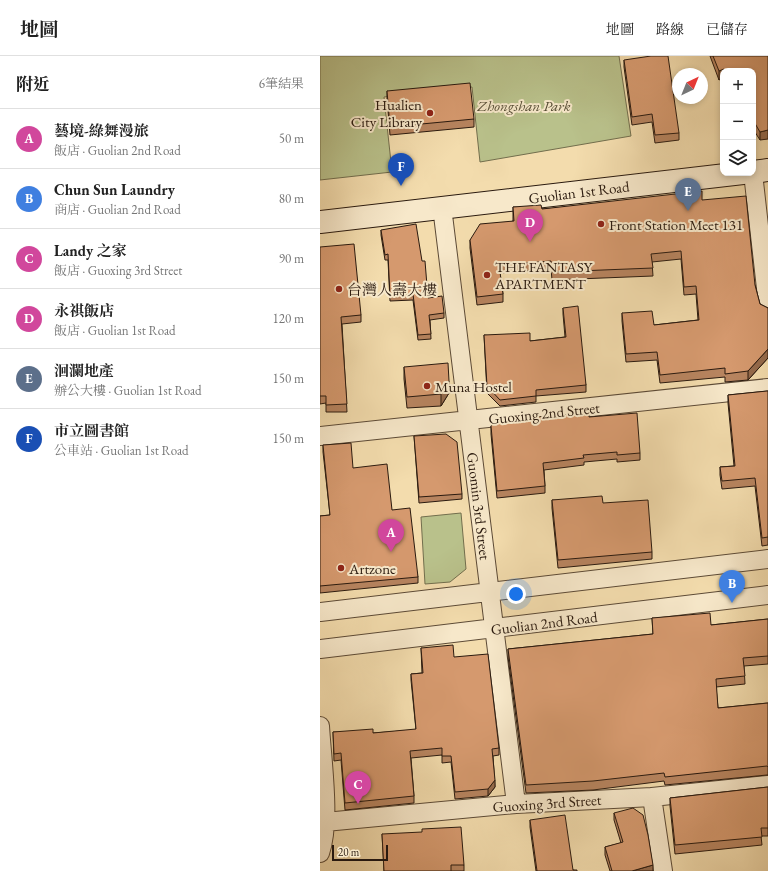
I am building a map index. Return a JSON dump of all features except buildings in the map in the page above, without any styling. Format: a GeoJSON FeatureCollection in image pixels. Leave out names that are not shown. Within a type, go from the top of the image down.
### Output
{"type":"FeatureCollection","features":[{"type":"Feature","properties":{"kind":"street"},"geometry":{"type":"LineString","coordinates":[[756,172],[768,170]]}},
{"type":"Feature","properties":{"kind":"street","name":"Guolian 1st Road"},"geometry":{"type":"LineString","coordinates":[[320,222],[720,176]]}},
{"type":"Feature","properties":{"kind":"street"},"geometry":{"type":"LineString","coordinates":[[753,176],[768,306]]}},
{"type":"Feature","properties":{"kind":"street","name":"Guomin 3rd Street"},"geometry":{"type":"LineString","coordinates":[[442,207],[516,804]]}},
{"type":"Feature","properties":{"kind":"street","name":"Guoxing 2nd Street"},"geometry":{"type":"LineString","coordinates":[[320,436],[768,388]]}},
{"type":"Feature","properties":{"kind":"street"},"geometry":{"type":"LineString","coordinates":[[320,612],[768,559]]}},
{"type":"Feature","properties":{"kind":"street","name":"Guolian 2nd Road"},"geometry":{"type":"LineString","coordinates":[[320,649],[768,595]]}},
{"type":"Feature","properties":{"kind":"street"},"geometry":{"type":"LineString","coordinates":[[320,726],[325,822],[323,843],[320,853]]}},
{"type":"Feature","properties":{"kind":"street","name":"Guoxing 3rd Street"},"geometry":{"type":"LineString","coordinates":[[325,822],[516,804],[652,796],[768,785]]}},
{"type":"Feature","properties":{"kind":"street"},"geometry":{"type":"LineString","coordinates":[[652,796],[663,871]]}},
{"type":"Feature","properties":{"kind":"green space","name":"Zhongshan Park"},"geometry":{"type":"Polygon","coordinates":[[[320,56],[619,56],[631,136],[480,162],[472,87],[384,97],[392,172],[320,180],[320,56]]]}},
{"type":"Feature","properties":{"kind":"green space"},"geometry":{"type":"Polygon","coordinates":[[[461,513],[466,569],[450,582],[425,584],[421,517],[461,513]]]}},
{"type":"Feature","properties":{"kind":"place","name":"Hualien City Library"},"geometry":{"type":"Point","coordinates":[430,113]}},
{"type":"Feature","properties":{"kind":"place","name":"市立圖書館"},"geometry":{"type":"Point","coordinates":[401,186]}},
{"type":"Feature","properties":{"kind":"place","name":"洄瀾地產"},"geometry":{"type":"Point","coordinates":[688,211]}},
{"type":"Feature","properties":{"kind":"place","name":"Front Station Meet 131"},"geometry":{"type":"Point","coordinates":[601,224]}},
{"type":"Feature","properties":{"kind":"place","name":"永祺飯店"},"geometry":{"type":"Point","coordinates":[530,242]}},
{"type":"Feature","properties":{"kind":"place","name":"THE FANTASY APARTMENT"},"geometry":{"type":"Point","coordinates":[487,275]}},
{"type":"Feature","properties":{"kind":"place","name":"台灣人壽大樓"},"geometry":{"type":"Point","coordinates":[339,289]}},
{"type":"Feature","properties":{"kind":"place","name":"Muna Hostel"},"geometry":{"type":"Point","coordinates":[427,386]}},
{"type":"Feature","properties":{"kind":"place","name":"藝境-綠舞漫旅"},"geometry":{"type":"Point","coordinates":[391,552]}},
{"type":"Feature","properties":{"kind":"place","name":"Artzone"},"geometry":{"type":"Point","coordinates":[341,568]}},
{"type":"Feature","properties":{"kind":"place","name":"Chun Sun Laundry"},"geometry":{"type":"Point","coordinates":[732,603]}},
{"type":"Feature","properties":{"kind":"place","name":"Landy 之家"},"geometry":{"type":"Point","coordinates":[358,804]}}]}
